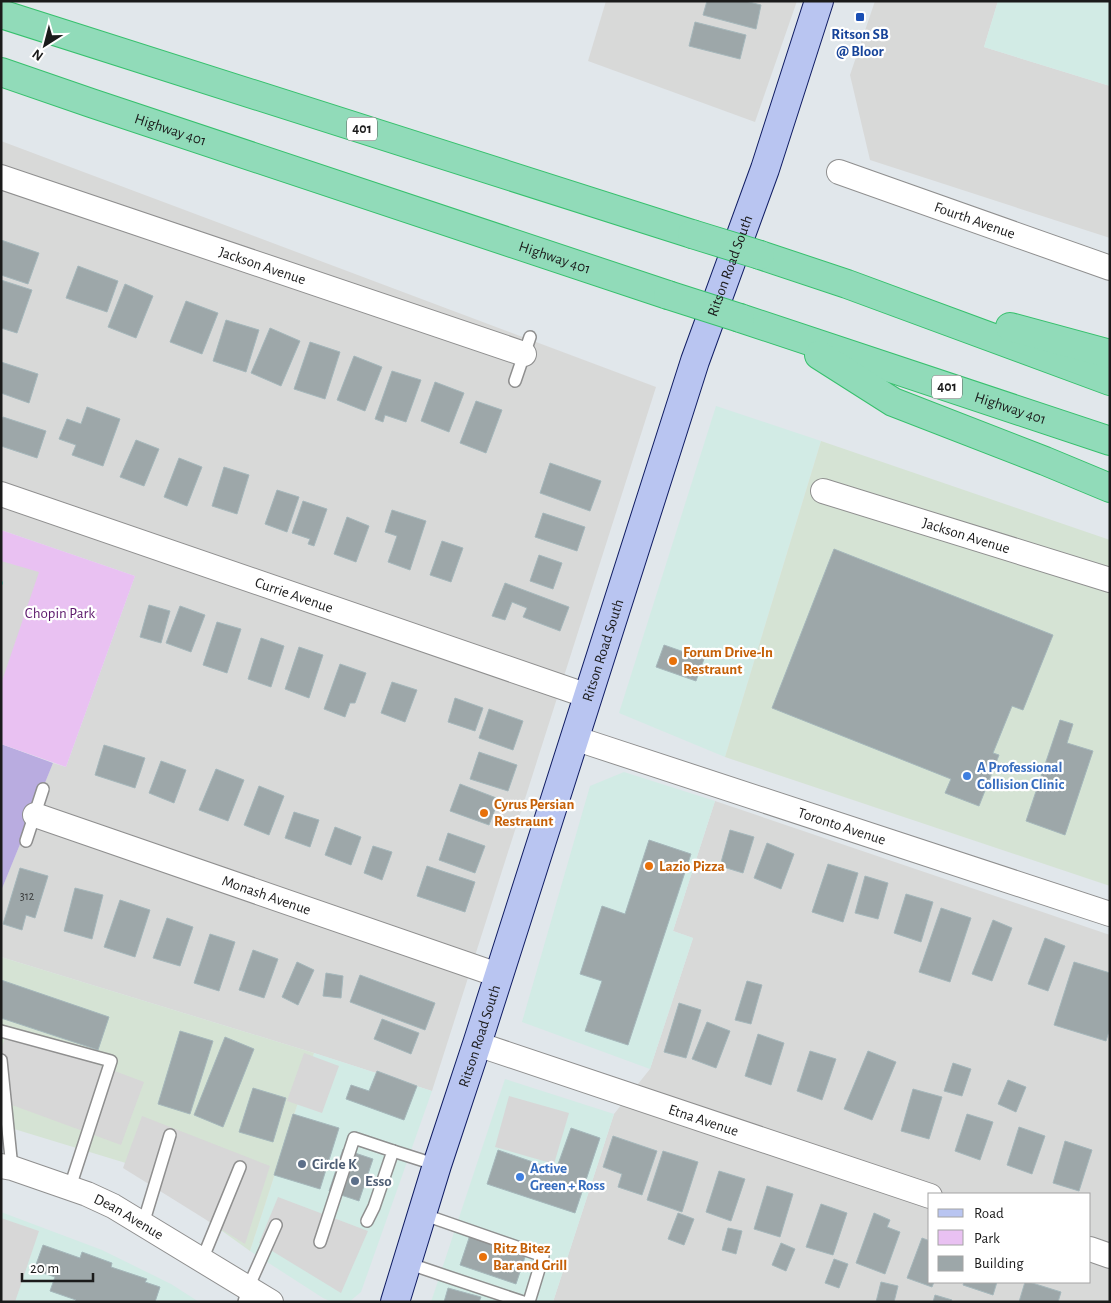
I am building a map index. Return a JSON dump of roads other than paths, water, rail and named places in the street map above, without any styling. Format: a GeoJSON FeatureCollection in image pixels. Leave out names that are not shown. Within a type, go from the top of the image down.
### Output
{"type":"FeatureCollection","features":[{"type":"Feature","properties":{"kind":"highway","name":"401"},"geometry":{"type":"LineString","coordinates":[[1,14],[847,284],[1110,381]]}},
{"type":"Feature","properties":{"kind":"highway","name":"Highway 401"},"geometry":{"type":"LineString","coordinates":[[1,72],[1110,441]]}},
{"type":"Feature","properties":{"kind":"highway"},"geometry":{"type":"LineString","coordinates":[[847,284],[1110,354]]}},
{"type":"Feature","properties":{"kind":"highway"},"geometry":{"type":"LineString","coordinates":[[784,333],[893,402],[1110,488]]}},
{"type":"Feature","properties":{"kind":"main road","name":"Ritson Road South"},"geometry":{"type":"LineString","coordinates":[[395,1302],[437,1165],[695,362],[765,169],[819,1]]}},
{"type":"Feature","properties":{"kind":"street","name":"Fourth Avenue"},"geometry":{"type":"LineString","coordinates":[[840,168],[1110,268]]}},
{"type":"Feature","properties":{"kind":"street","name":"Jackson Avenue"},"geometry":{"type":"LineString","coordinates":[[1,177],[527,346]]}},
{"type":"Feature","properties":{"kind":"street","name":"Jackson Avenue"},"geometry":{"type":"LineString","coordinates":[[823,491],[1110,580]]}},
{"type":"Feature","properties":{"kind":"street","name":"Currie Avenue"},"geometry":{"type":"LineString","coordinates":[[1,494],[588,696]]}},
{"type":"Feature","properties":{"kind":"street","name":"Toronto Avenue"},"geometry":{"type":"LineString","coordinates":[[574,738],[1110,914]]}},
{"type":"Feature","properties":{"kind":"street","name":"Monash Avenue"},"geometry":{"type":"LineString","coordinates":[[35,815],[498,975]]}},
{"type":"Feature","properties":{"kind":"street","name":"Etna Avenue"},"geometry":{"type":"LineString","coordinates":[[477,1044],[928,1195]]}},
{"type":"Feature","properties":{"kind":"street","name":"Dean Avenue"},"geometry":{"type":"LineString","coordinates":[[7,1167],[87,1194],[113,1206],[202,1260],[246,1295],[271,1302]]}},
{"type":"Feature","properties":{"kind":"street"},"geometry":{"type":"LineString","coordinates":[[1091,1249],[1110,1256]]}},
{"type":"Feature","properties":{"kind":"lane"},"geometry":{"type":"LineString","coordinates":[[515,382],[527,346]]}},
{"type":"Feature","properties":{"kind":"lane"},"geometry":{"type":"LineString","coordinates":[[26,841],[43,789]]}},
{"type":"Feature","properties":{"kind":"lane"},"geometry":{"type":"LineString","coordinates":[[1,1031],[111,1061],[70,1188]]}},
{"type":"Feature","properties":{"kind":"lane"},"geometry":{"type":"LineString","coordinates":[[1,1060],[7,1167]]}},
{"type":"Feature","properties":{"kind":"lane"},"geometry":{"type":"LineString","coordinates":[[143,1224],[170,1135]]}},
{"type":"Feature","properties":{"kind":"lane"},"geometry":{"type":"LineString","coordinates":[[320,1242],[354,1138],[437,1165]]}},
{"type":"Feature","properties":{"kind":"lane"},"geometry":{"type":"LineString","coordinates":[[367,1221],[374,1208],[393,1151]]}},
{"type":"Feature","properties":{"kind":"lane"},"geometry":{"type":"LineString","coordinates":[[202,1260],[240,1167]]}},
{"type":"Feature","properties":{"kind":"lane"},"geometry":{"type":"LineString","coordinates":[[422,1214],[543,1256],[529,1302]]}},
{"type":"Feature","properties":{"kind":"lane"},"geometry":{"type":"LineString","coordinates":[[246,1295],[276,1225]]}},
{"type":"Feature","properties":{"kind":"lane"},"geometry":{"type":"LineString","coordinates":[[407,1263],[523,1302]]}},
{"type":"Feature","properties":{"kind":"place","name":"Ritson SB @ Bloor"},"geometry":{"type":"Point","coordinates":[860,17]}},
{"type":"Feature","properties":{"kind":"place","name":"Forum Drive-In Restraunt"},"geometry":{"type":"Point","coordinates":[673,661]}},
{"type":"Feature","properties":{"kind":"place","name":"A Professional Collision Clinic"},"geometry":{"type":"Point","coordinates":[967,776]}},
{"type":"Feature","properties":{"kind":"place","name":"Cyrus Persian Restraunt"},"geometry":{"type":"Point","coordinates":[484,813]}},
{"type":"Feature","properties":{"kind":"place","name":"Lazio Pizza"},"geometry":{"type":"Point","coordinates":[649,866]}},
{"type":"Feature","properties":{"kind":"place","name":"Circle K"},"geometry":{"type":"Point","coordinates":[302,1164]}},
{"type":"Feature","properties":{"kind":"place","name":"Active Green + Ross"},"geometry":{"type":"Point","coordinates":[520,1177]}},
{"type":"Feature","properties":{"kind":"place","name":"Esso"},"geometry":{"type":"Point","coordinates":[355,1181]}},
{"type":"Feature","properties":{"kind":"place","name":"Ritz Bitez Bar and Grill"},"geometry":{"type":"Point","coordinates":[483,1257]}},
{"type":"Feature","properties":{"kind":"park label","name":"Chopin Park"},"geometry":{"type":"Point","coordinates":[60,613]}}]}
